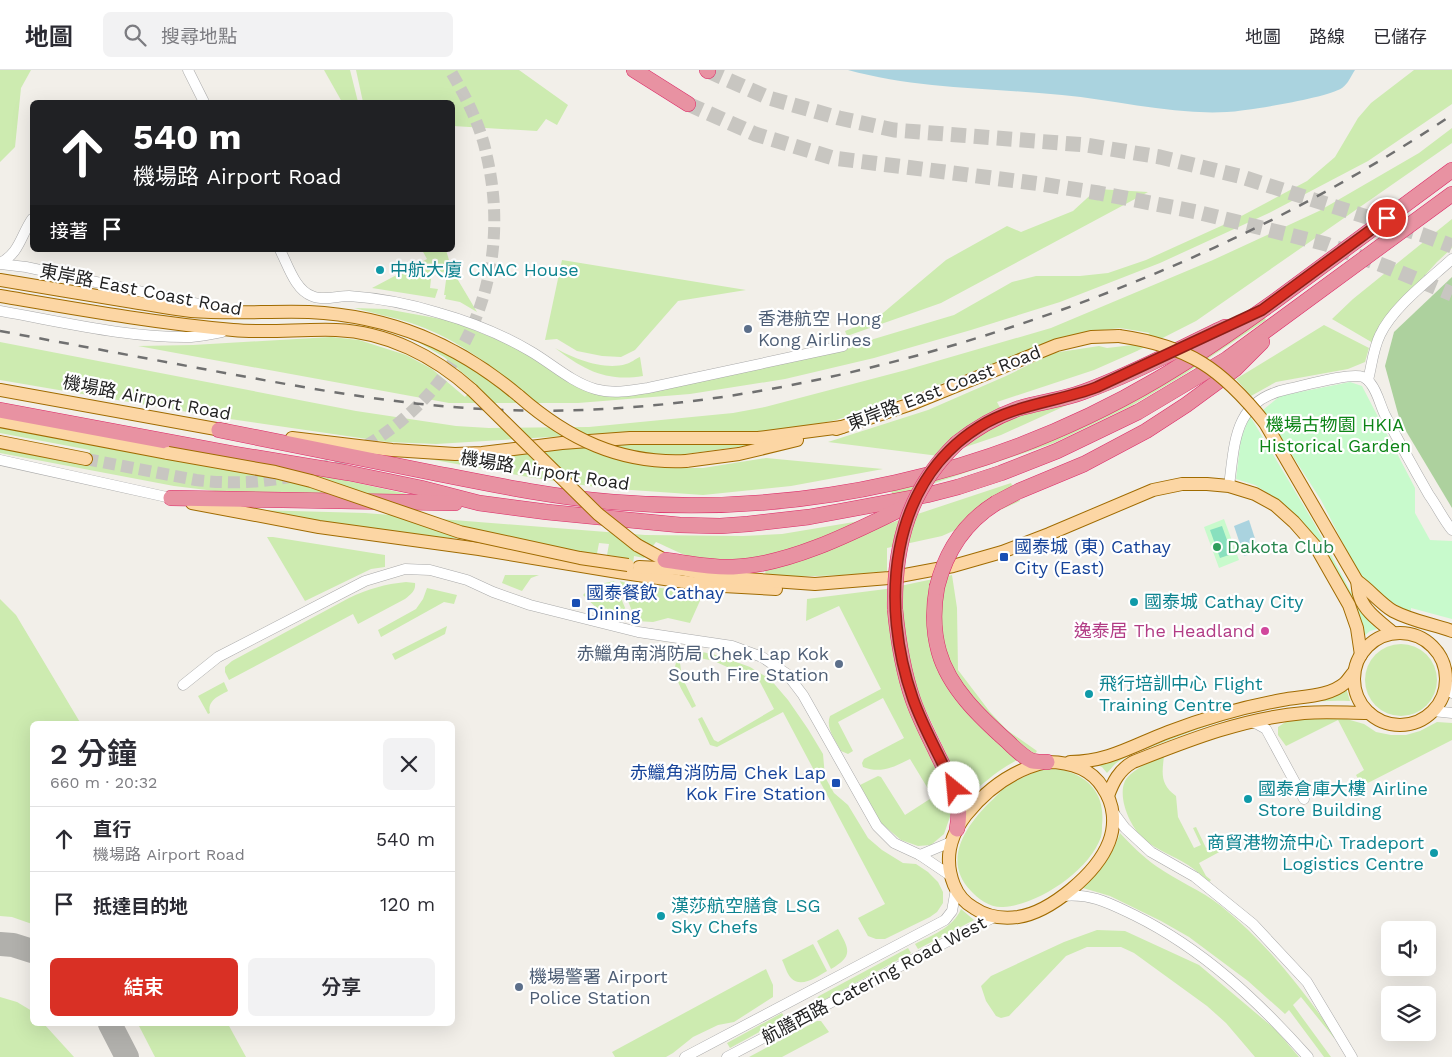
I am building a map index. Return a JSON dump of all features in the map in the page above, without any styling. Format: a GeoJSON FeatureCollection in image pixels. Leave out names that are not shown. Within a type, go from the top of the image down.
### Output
{"type":"FeatureCollection","features":[{"type":"Feature","properties":{"kind":"highway"},"geometry":{"type":"LineString","coordinates":[[634,70],[688,104]]}},
{"type":"Feature","properties":{"kind":"highway","name":"機場路 Airport Road"},"geometry":{"type":"LineString","coordinates":[[220,430],[496,485],[612,502],[731,505],[791,500],[859,490],[912,479],[961,466],[1042,437],[1103,409],[1157,380],[1219,341],[1452,170]]}},
{"type":"Feature","properties":{"kind":"highway","name":"機場路 Airport Road"},"geometry":{"type":"LineString","coordinates":[[0,410],[348,473],[421,488],[479,504],[642,522],[720,526],[809,517],[927,495],[1001,473],[1057,451],[1138,412],[1226,359],[1452,194]]}},
{"type":"Feature","properties":{"kind":"highway"},"geometry":{"type":"LineString","coordinates":[[954,835],[959,812],[957,795],[913,699],[901,656],[895,609],[898,559],[908,514],[928,475],[957,443],[998,416],[1097,387],[1262,310]]}},
{"type":"Feature","properties":{"kind":"highway"},"geometry":{"type":"LineString","coordinates":[[1052,762],[1033,761],[1020,753],[984,719],[952,681],[942,661],[934,621],[936,587],[946,558],[959,536],[974,519],[996,503],[1019,491],[1084,464],[1146,431],[1186,405],[1235,369],[1295,310]]}},
{"type":"Feature","properties":{"kind":"highway"},"geometry":{"type":"LineString","coordinates":[[665,560],[724,568],[770,562],[858,530],[927,495]]}},
{"type":"Feature","properties":{"kind":"highway"},"geometry":{"type":"LineString","coordinates":[[171,498],[479,504]]}},
{"type":"Feature","properties":{"kind":"main road"},"geometry":{"type":"LineString","coordinates":[[0,280],[189,311],[235,312]]}},
{"type":"Feature","properties":{"kind":"main road"},"geometry":{"type":"LineString","coordinates":[[0,296],[135,319],[234,330]]}},
{"type":"Feature","properties":{"kind":"main road","name":"東岸路 East Coast Road"},"geometry":{"type":"LineString","coordinates":[[235,312],[329,314],[386,324],[427,338],[456,351],[488,371],[558,426],[590,443],[636,458],[659,461],[686,461],[739,454],[842,427],[923,400],[1057,345],[1091,337],[1119,336],[1163,344],[1204,364],[1232,385],[1266,424],[1358,581],[1359,596],[1362,601],[1375,618],[1393,633]]}},
{"type":"Feature","properties":{"kind":"main road","name":"東岸路 East Coast Road"},"geometry":{"type":"LineString","coordinates":[[234,330],[336,330],[378,337],[426,356],[451,372],[472,390],[598,514],[637,545],[682,569],[718,577],[815,584],[889,578],[953,566],[1018,546],[1153,490],[1182,484],[1229,486],[1255,494],[1275,505],[1294,522],[1316,548],[1349,606],[1357,628],[1361,655]]}},
{"type":"Feature","properties":{"kind":"main road","name":"機場路 Airport Road"},"geometry":{"type":"LineString","coordinates":[[0,390],[220,430]]}},
{"type":"Feature","properties":{"kind":"main road"},"geometry":{"type":"LineString","coordinates":[[0,421],[275,472],[348,493],[460,532],[580,558],[661,569],[682,569]]}},
{"type":"Feature","properties":{"kind":"main road"},"geometry":{"type":"LineString","coordinates":[[220,430],[392,450],[455,454],[630,438],[758,438],[842,427]]}},
{"type":"Feature","properties":{"kind":"main road"},"geometry":{"type":"LineString","coordinates":[[0,442],[86,459]]}},
{"type":"Feature","properties":{"kind":"main road"},"geometry":{"type":"LineString","coordinates":[[171,498],[319,527],[479,549],[705,585],[791,589],[815,584]]}},
{"type":"Feature","properties":{"kind":"main road"},"geometry":{"type":"LineString","coordinates":[[1358,581],[1392,610],[1416,621],[1452,631]]}},
{"type":"Feature","properties":{"kind":"main road"},"geometry":{"type":"LineString","coordinates":[[1423,639],[1452,631]]}},
{"type":"Feature","properties":{"kind":"main road"},"geometry":{"type":"LineString","coordinates":[[1052,762],[1080,767],[1101,784],[1108,796],[1113,812],[1110,840],[1102,856],[1079,882],[1062,896],[1041,909],[1024,916],[1004,918],[994,917],[981,912],[970,905],[956,889],[948,863],[954,835],[974,806],[995,787],[1024,769],[1052,762],[1080,762],[1110,756],[1166,733],[1226,713],[1332,690],[1345,683],[1354,672],[1361,655],[1374,640],[1393,633],[1406,633],[1423,639],[1447,659],[1443,694],[1433,710],[1422,719],[1410,724],[1396,725],[1383,722],[1369,713],[1359,701],[1356,693],[1354,672]]}},
{"type":"Feature","properties":{"kind":"main road"},"geometry":{"type":"LineString","coordinates":[[1108,796],[1121,771],[1133,762],[1202,735],[1272,717],[1326,712],[1369,713]]}},
{"type":"Feature","properties":{"kind":"street"},"geometry":{"type":"LineString","coordinates":[[188,70],[203,100]]}},
{"type":"Feature","properties":{"kind":"street"},"geometry":{"type":"LineString","coordinates":[[0,264],[17,250],[30,222]]}},
{"type":"Feature","properties":{"kind":"street"},"geometry":{"type":"LineString","coordinates":[[20,242],[20,255],[26,267]]}},
{"type":"Feature","properties":{"kind":"street"},"geometry":{"type":"LineString","coordinates":[[281,252],[297,283],[306,293],[316,298],[348,296],[364,298],[408,305],[457,318],[505,337],[531,351],[579,382],[603,391],[621,392],[648,388],[843,346]]}},
{"type":"Feature","properties":{"kind":"street"},"geometry":{"type":"LineString","coordinates":[[1368,380],[1377,341],[1386,323],[1395,311],[1452,259]]}},
{"type":"Feature","properties":{"kind":"street","name":"東岸路 East Coast Road"},"geometry":{"type":"LineString","coordinates":[[0,264],[26,267],[235,312]]}},
{"type":"Feature","properties":{"kind":"street","name":"東岸路 East Coast Road"},"geometry":{"type":"LineString","coordinates":[[0,311],[122,332],[157,336],[193,337],[234,330]]}},
{"type":"Feature","properties":{"kind":"street"},"geometry":{"type":"LineString","coordinates":[[1229,486],[1239,428],[1244,415],[1260,400],[1270,394],[1284,390],[1350,376],[1361,376],[1368,380],[1373,387],[1384,414],[1452,530]]}},
{"type":"Feature","properties":{"kind":"street"},"geometry":{"type":"LineString","coordinates":[[0,460],[171,498]]}},
{"type":"Feature","properties":{"kind":"street"},"geometry":{"type":"LineString","coordinates":[[184,685],[218,657],[365,581],[405,569],[430,570],[467,580],[492,592],[530,605],[638,632],[732,646],[762,657],[786,674],[803,695],[877,826],[894,843],[920,855],[951,876]]}},
{"type":"Feature","properties":{"kind":"street"},"geometry":{"type":"LineString","coordinates":[[1445,680],[1452,693]]}},
{"type":"Feature","properties":{"kind":"street"},"geometry":{"type":"LineString","coordinates":[[1433,710],[1452,713]]}},
{"type":"Feature","properties":{"kind":"street"},"geometry":{"type":"LineString","coordinates":[[1266,729],[1272,717]]}},
{"type":"Feature","properties":{"kind":"street"},"geometry":{"type":"LineString","coordinates":[[1247,722],[1257,724],[1266,729],[1304,799]]}},
{"type":"Feature","properties":{"kind":"street"},"geometry":{"type":"LineString","coordinates":[[1113,812],[1125,828],[1150,852],[1195,877],[1254,924],[1307,982],[1352,1057]]}},
{"type":"Feature","properties":{"kind":"street"},"geometry":{"type":"LineString","coordinates":[[920,855],[954,835]]}},
{"type":"Feature","properties":{"kind":"street","name":"航膳西路 Catering Road West"},"geometry":{"type":"LineString","coordinates":[[685,1057],[945,920],[952,911],[956,889]]}},
{"type":"Feature","properties":{"kind":"street"},"geometry":{"type":"LineString","coordinates":[[1062,896],[1090,896],[1108,902],[1158,927],[1179,940],[1254,999],[1308,1057]]}},
{"type":"Feature","properties":{"kind":"street","name":"航膳西路 Catering Road West"},"geometry":{"type":"LineString","coordinates":[[727,1057],[994,917]]}},
{"type":"Feature","properties":{"kind":"green space"},"geometry":{"type":"Polygon","coordinates":[[[0,70],[31,70],[21,88],[15,147],[0,162],[0,70]]]}},
{"type":"Feature","properties":{"kind":"green space"},"geometry":{"type":"Polygon","coordinates":[[[324,70],[350,70],[358,100],[341,100],[324,70]]]}},
{"type":"Feature","properties":{"kind":"green space"},"geometry":{"type":"Polygon","coordinates":[[[356,70],[519,70],[568,105],[557,125],[546,119],[537,131],[455,126],[455,100],[363,100],[356,70]]]}},
{"type":"Feature","properties":{"kind":"green space"},"geometry":{"type":"Polygon","coordinates":[[[1414,70],[1452,70],[1452,104],[1368,161],[1269,213],[1160,263],[1060,302],[874,358],[785,379],[690,394],[578,403],[449,403],[138,346],[193,345],[331,337],[359,340],[406,355],[432,369],[465,397],[476,384],[444,357],[411,338],[446,351],[523,392],[484,361],[456,343],[411,323],[354,308],[386,309],[452,321],[529,353],[568,382],[587,390],[623,394],[827,353],[954,315],[1012,282],[1036,276],[1080,276],[1108,273],[1146,260],[1232,221],[1307,181],[1335,157],[1358,118],[1371,103],[1414,70]]]}},
{"type":"Feature","properties":{"kind":"green space"},"geometry":{"type":"Polygon","coordinates":[[[1452,128],[1452,143],[1196,321],[1094,370],[997,402],[1007,421],[1028,413],[1076,401],[1001,435],[939,456],[828,442],[928,410],[1053,353],[1099,346],[1107,348],[1133,345],[1150,333],[1120,328],[1079,333],[910,396],[836,420],[778,432],[616,433],[436,444],[388,442],[223,418],[0,380],[0,342],[356,411],[456,426],[489,428],[589,427],[733,413],[765,407],[906,370],[1051,328],[1213,260],[1319,211],[1419,153],[1452,128]]]}},
{"type":"Feature","properties":{"kind":"green space"},"geometry":{"type":"Polygon","coordinates":[[[1097,189],[1148,192],[941,303],[847,336],[845,331],[877,318],[946,260],[1007,226],[1021,232],[1073,211],[1097,189]]]}},
{"type":"Feature","properties":{"kind":"green space"},"geometry":{"type":"Polygon","coordinates":[[[1452,219],[1452,248],[1388,316],[1373,343],[1332,319],[1353,299],[1452,219]]]}},
{"type":"Feature","properties":{"kind":"green space"},"geometry":{"type":"Polygon","coordinates":[[[423,252],[447,252],[452,270],[477,312],[460,302],[445,299],[447,273],[432,270],[430,288],[438,289],[435,298],[372,288],[427,259],[423,252]]]}},
{"type":"Feature","properties":{"kind":"green space"},"geometry":{"type":"Polygon","coordinates":[[[562,260],[746,290],[678,301],[635,350],[621,357],[602,356],[577,351],[557,339],[545,340],[562,260]]]}},
{"type":"Feature","properties":{"kind":"green space"},"geometry":{"type":"Polygon","coordinates":[[[1452,277],[1452,508],[1400,421],[1385,366],[1394,332],[1452,277]]]}},
{"type":"Feature","properties":{"kind":"green space"},"geometry":{"type":"Polygon","coordinates":[[[1263,314],[1266,320],[1182,376],[1131,406],[1054,443],[893,497],[891,490],[1052,439],[1263,314]]]}},
{"type":"Feature","properties":{"kind":"green space"},"geometry":{"type":"Polygon","coordinates":[[[1324,325],[1369,348],[1365,362],[1348,369],[1276,382],[1251,396],[1236,379],[1324,325]]]}},
{"type":"Feature","properties":{"kind":"green space"},"geometry":{"type":"Polygon","coordinates":[[[555,348],[571,356],[608,366],[628,363],[640,357],[643,376],[607,376],[586,368],[555,348]]]}},
{"type":"Feature","properties":{"kind":"green space","name":"機場古物園 HKIA Historical Garden"},"geometry":{"type":"Polygon","coordinates":[[[1350,382],[1362,386],[1415,488],[1415,513],[1430,540],[1452,541],[1452,619],[1411,608],[1411,613],[1390,601],[1364,579],[1351,559],[1321,500],[1263,410],[1280,396],[1350,382]]]}},
{"type":"Feature","properties":{"kind":"green space","name":"機場古物園 HKIA Historical Garden"},"geometry":{"type":"Polygon","coordinates":[[[1250,416],[1314,523],[1361,611],[1377,629],[1370,631],[1363,637],[1319,541],[1298,517],[1274,497],[1255,485],[1236,479],[1241,438],[1250,416]]]}},
{"type":"Feature","properties":{"kind":"green space"},"geometry":{"type":"Polygon","coordinates":[[[0,425],[179,448],[407,494],[329,495],[215,491],[174,486],[0,453],[0,447],[88,464],[90,450],[0,433],[0,425]]]}},
{"type":"Feature","properties":{"kind":"green space"},"geometry":{"type":"Polygon","coordinates":[[[759,442],[745,446],[686,454],[687,468],[703,468],[766,458],[883,469],[791,486],[703,495],[603,488],[528,477],[396,453],[617,444],[759,442]]]}},
{"type":"Feature","properties":{"kind":"green space"},"geometry":{"type":"Polygon","coordinates":[[[1011,483],[1020,501],[942,536],[887,548],[887,571],[826,576],[766,576],[764,565],[1011,483]]]}},
{"type":"Feature","properties":{"kind":"green space"},"geometry":{"type":"Polygon","coordinates":[[[255,510],[365,513],[645,535],[743,536],[782,534],[860,521],[800,546],[759,557],[738,560],[716,561],[695,558],[656,542],[644,558],[634,556],[633,565],[620,563],[620,557],[607,555],[609,544],[599,543],[595,564],[475,540],[375,532],[255,510]]]}},
{"type":"Feature","properties":{"kind":"green space"},"geometry":{"type":"Polygon","coordinates":[[[1224,519],[1239,560],[1219,568],[1204,527],[1224,519]]]}},
{"type":"Feature","properties":{"kind":"green space"},"geometry":{"type":"Polygon","coordinates":[[[1222,526],[1232,554],[1220,558],[1210,530],[1222,526]]]}},
{"type":"Feature","properties":{"kind":"green space"},"geometry":{"type":"Polygon","coordinates":[[[267,537],[385,555],[385,567],[371,569],[305,601],[267,537]]]}},
{"type":"Feature","properties":{"kind":"green space"},"geometry":{"type":"Polygon","coordinates":[[[505,575],[539,575],[531,578],[522,591],[502,583],[505,575]]]}},
{"type":"Feature","properties":{"kind":"green space"},"geometry":{"type":"Polygon","coordinates":[[[952,575],[957,608],[958,670],[990,712],[1007,730],[1037,751],[1035,754],[1019,743],[1019,759],[990,778],[965,801],[959,781],[919,696],[950,791],[952,811],[944,834],[931,845],[918,846],[901,840],[881,823],[860,785],[878,776],[881,777],[905,815],[933,797],[910,759],[882,770],[863,767],[864,759],[904,738],[883,698],[838,722],[853,751],[848,754],[841,751],[830,730],[830,716],[881,689],[839,606],[806,621],[807,599],[886,589],[952,575]]]}},
{"type":"Feature","properties":{"kind":"green space"},"geometry":{"type":"Polygon","coordinates":[[[614,581],[630,620],[602,613],[583,595],[592,586],[614,581]]]}},
{"type":"Feature","properties":{"kind":"green space"},"geometry":{"type":"Polygon","coordinates":[[[620,581],[703,594],[690,623],[668,618],[653,622],[636,621],[620,581]]]}},
{"type":"Feature","properties":{"kind":"green space"},"geometry":{"type":"Polygon","coordinates":[[[406,582],[415,583],[415,588],[405,599],[358,624],[353,614],[229,680],[225,667],[232,661],[349,598],[377,587],[406,582]]]}},
{"type":"Feature","properties":{"kind":"green space"},"geometry":{"type":"Polygon","coordinates":[[[427,588],[457,595],[454,604],[444,602],[381,637],[378,630],[416,609],[423,599],[427,588]]]}},
{"type":"Feature","properties":{"kind":"green space"},"geometry":{"type":"Polygon","coordinates":[[[0,599],[16,615],[79,721],[30,721],[30,923],[12,917],[0,916],[0,599]]]}},
{"type":"Feature","properties":{"kind":"green space"},"geometry":{"type":"Polygon","coordinates":[[[447,626],[445,634],[395,660],[392,654],[447,626]]]}},
{"type":"Feature","properties":{"kind":"green space"},"geometry":{"type":"Polygon","coordinates":[[[1401,644],[1415,647],[1427,654],[1434,666],[1437,680],[1434,694],[1427,706],[1415,713],[1401,716],[1387,713],[1375,706],[1368,694],[1365,680],[1368,666],[1375,654],[1387,647],[1401,644]]]}},
{"type":"Feature","properties":{"kind":"green space"},"geometry":{"type":"Polygon","coordinates":[[[694,650],[720,656],[750,667],[770,679],[788,700],[808,729],[823,754],[825,777],[834,793],[848,805],[868,838],[882,850],[903,863],[916,864],[938,882],[943,892],[943,903],[937,912],[885,939],[876,939],[868,936],[858,918],[885,904],[783,712],[717,747],[710,745],[698,719],[702,717],[714,740],[718,742],[774,709],[760,682],[714,661],[695,657],[686,658],[680,663],[682,677],[696,706],[692,708],[679,683],[675,667],[677,660],[683,654],[694,650]]]}},
{"type":"Feature","properties":{"kind":"green space"},"geometry":{"type":"Polygon","coordinates":[[[224,682],[228,691],[212,702],[210,713],[208,714],[198,696],[224,682]]]}},
{"type":"Feature","properties":{"kind":"green space"},"geometry":{"type":"Polygon","coordinates":[[[1346,688],[1350,701],[1303,703],[1255,712],[1209,725],[1138,752],[1119,761],[1107,773],[1102,767],[1095,764],[1192,728],[1346,688]]]}},
{"type":"Feature","properties":{"kind":"green space"},"geometry":{"type":"Polygon","coordinates":[[[1336,716],[1364,724],[1376,732],[1391,735],[1406,735],[1420,731],[1437,722],[1452,723],[1452,740],[1362,786],[1356,775],[1364,770],[1338,720],[1286,746],[1278,735],[1278,727],[1287,721],[1336,716]]]}},
{"type":"Feature","properties":{"kind":"green space"},"geometry":{"type":"Polygon","coordinates":[[[1162,755],[1164,756],[1163,778],[1167,787],[1176,796],[1178,817],[1194,848],[1201,845],[1193,828],[1196,827],[1206,848],[1219,841],[1223,845],[1223,850],[1199,863],[1206,876],[1211,880],[1209,882],[1188,865],[1145,840],[1135,829],[1127,813],[1123,796],[1125,781],[1137,770],[1162,755]]]}},
{"type":"Feature","properties":{"kind":"green space"},"geometry":{"type":"Polygon","coordinates":[[[1040,770],[1063,770],[1090,784],[1099,798],[1101,806],[1101,837],[1095,850],[1086,862],[1074,874],[1046,893],[1017,905],[998,907],[989,904],[974,894],[962,880],[958,868],[960,845],[965,833],[980,812],[1002,790],[1040,770]]]}},
{"type":"Feature","properties":{"kind":"green space"},"geometry":{"type":"Polygon","coordinates":[[[1120,833],[1156,866],[1221,906],[1254,935],[1297,984],[1336,1037],[1334,1038],[1301,997],[1293,1005],[1331,1057],[1324,1057],[1289,1010],[1285,1014],[1248,981],[1189,937],[1110,896],[1083,888],[1105,863],[1114,849],[1120,833]]]}},
{"type":"Feature","properties":{"kind":"green space"},"geometry":{"type":"Polygon","coordinates":[[[961,909],[974,920],[918,949],[915,944],[947,926],[961,909]]]}},
{"type":"Feature","properties":{"kind":"green space"},"geometry":{"type":"Polygon","coordinates":[[[838,929],[847,947],[847,952],[843,960],[831,969],[817,941],[838,929]]]}},
{"type":"Feature","properties":{"kind":"green space"},"geometry":{"type":"Polygon","coordinates":[[[1097,930],[1125,931],[1199,965],[1276,1030],[1299,1057],[1255,1057],[1226,1023],[1207,1006],[1134,953],[1121,947],[1087,947],[1066,956],[1009,1016],[1001,1018],[996,1016],[986,1001],[981,986],[991,976],[1064,942],[1097,930]]]}},
{"type":"Feature","properties":{"kind":"green space"},"geometry":{"type":"Polygon","coordinates":[[[813,944],[827,971],[804,982],[795,981],[788,974],[782,960],[813,944]]]}},
{"type":"Feature","properties":{"kind":"green space"},"geometry":{"type":"Polygon","coordinates":[[[908,948],[911,953],[822,1001],[811,1003],[819,996],[908,948]]]}},
{"type":"Feature","properties":{"kind":"green space"},"geometry":{"type":"Polygon","coordinates":[[[766,969],[773,985],[773,997],[734,1022],[718,1025],[693,1037],[666,1057],[615,1057],[612,1052],[766,969]]]}},
{"type":"Feature","properties":{"kind":"green space"},"geometry":{"type":"Polygon","coordinates":[[[0,997],[17,1002],[30,1010],[30,1026],[46,1026],[74,1057],[0,1057],[0,997]]]}},
{"type":"Feature","properties":{"kind":"green space"},"geometry":{"type":"Polygon","coordinates":[[[782,1013],[785,1018],[730,1048],[727,1043],[782,1013]]]}},
{"type":"Feature","properties":{"kind":"green space"},"geometry":{"type":"Polygon","coordinates":[[[817,1021],[821,1021],[829,1032],[782,1057],[749,1057],[817,1021]]]}},
{"type":"Feature","properties":{"kind":"green space"},"geometry":{"type":"Polygon","coordinates":[[[139,1026],[229,1026],[246,1057],[155,1057],[139,1026]]]}},
{"type":"Feature","properties":{"kind":"water"},"geometry":{"type":"Polygon","coordinates":[[[848,70],[1355,70],[1342,88],[1321,96],[1251,109],[1206,112],[1165,109],[1083,97],[901,81],[848,70]]]}},
{"type":"Feature","properties":{"kind":"water"},"geometry":{"type":"Polygon","coordinates":[[[1249,520],[1259,551],[1244,556],[1234,526],[1249,520]]]}},
{"type":"Feature","properties":{"kind":"taxiway"},"geometry":{"type":"LineString","coordinates":[[0,944],[13,945],[30,950]]}},
{"type":"Feature","properties":{"kind":"taxiway"},"geometry":{"type":"LineString","coordinates":[[111,1026],[127,1057]]}},
{"type":"Feature","properties":{"kind":"tunnel"},"geometry":{"type":"LineString","coordinates":[[318,469],[364,447],[404,419],[437,385],[463,346],[481,303],[492,256],[494,207],[487,157],[481,134],[467,101],[450,70]]}},
{"type":"Feature","properties":{"kind":"tunnel"},"geometry":{"type":"LineString","coordinates":[[708,71],[769,98],[839,118],[894,130],[1086,145],[1160,157],[1239,176],[1452,246]]}},
{"type":"Feature","properties":{"kind":"tunnel"},"geometry":{"type":"LineString","coordinates":[[688,104],[755,134],[833,158],[1099,193],[1197,212],[1326,244],[1452,294]]}},
{"type":"Feature","properties":{"kind":"tunnel"},"geometry":{"type":"LineString","coordinates":[[86,459],[208,481],[257,481],[294,476]]}},
{"type":"Feature","properties":{"kind":"railway"},"geometry":{"type":"LineString","coordinates":[[0,331],[295,386],[364,397],[434,405],[504,410],[557,411],[661,405],[713,398],[817,380],[919,355],[1059,311],[1127,285],[1261,225],[1326,191],[1452,115]]}},
{"type":"Feature","properties":{"kind":"place","name":"中航大廈 CNAC House"},"geometry":{"type":"Point","coordinates":[380,270]}},
{"type":"Feature","properties":{"kind":"place","name":"香港航空 Hong Kong Airlines"},"geometry":{"type":"Point","coordinates":[748,329]}},
{"type":"Feature","properties":{"kind":"place","name":"Dakota Club"},"geometry":{"type":"Point","coordinates":[1217,547]}},
{"type":"Feature","properties":{"kind":"place","name":"國泰城 (東) Cathay City (East)"},"geometry":{"type":"Point","coordinates":[1004,557]}},
{"type":"Feature","properties":{"kind":"place","name":"國泰城 Cathay City"},"geometry":{"type":"Point","coordinates":[1134,602]}},
{"type":"Feature","properties":{"kind":"place","name":"國泰餐飲 Cathay Dining"},"geometry":{"type":"Point","coordinates":[576,603]}},
{"type":"Feature","properties":{"kind":"place","name":"逸泰居 The Headland"},"geometry":{"type":"Point","coordinates":[1265,631]}},
{"type":"Feature","properties":{"kind":"place","name":"赤鱲角南消防局 Chek Lap Kok South Fire Station"},"geometry":{"type":"Point","coordinates":[839,664]}},
{"type":"Feature","properties":{"kind":"place","name":"飛行培訓中心 Flight Training Centre"},"geometry":{"type":"Point","coordinates":[1089,694]}},
{"type":"Feature","properties":{"kind":"place","name":"赤鱲角消防局 Chek Lap Kok Fire Station"},"geometry":{"type":"Point","coordinates":[836,783]}},
{"type":"Feature","properties":{"kind":"place","name":"國泰倉庫大樓 Airline Store Building"},"geometry":{"type":"Point","coordinates":[1248,799]}},
{"type":"Feature","properties":{"kind":"place","name":"商貿港物流中心 Tradeport Logistics Centre"},"geometry":{"type":"Point","coordinates":[1434,853]}},
{"type":"Feature","properties":{"kind":"place","name":"漢莎航空膳食 LSG Sky Chefs"},"geometry":{"type":"Point","coordinates":[661,916]}},
{"type":"Feature","properties":{"kind":"place","name":"機場警署 Airport Police Station"},"geometry":{"type":"Point","coordinates":[519,987]}},
{"type":"Feature","properties":{"kind":"route"},"geometry":{"type":"LineString","coordinates":[[954,788],[921,720],[913,699],[901,656],[895,609],[895,586],[900,544],[908,514],[928,475],[936,464],[968,434],[998,416],[1097,387],[1262,310],[1387,218]]}}]}
